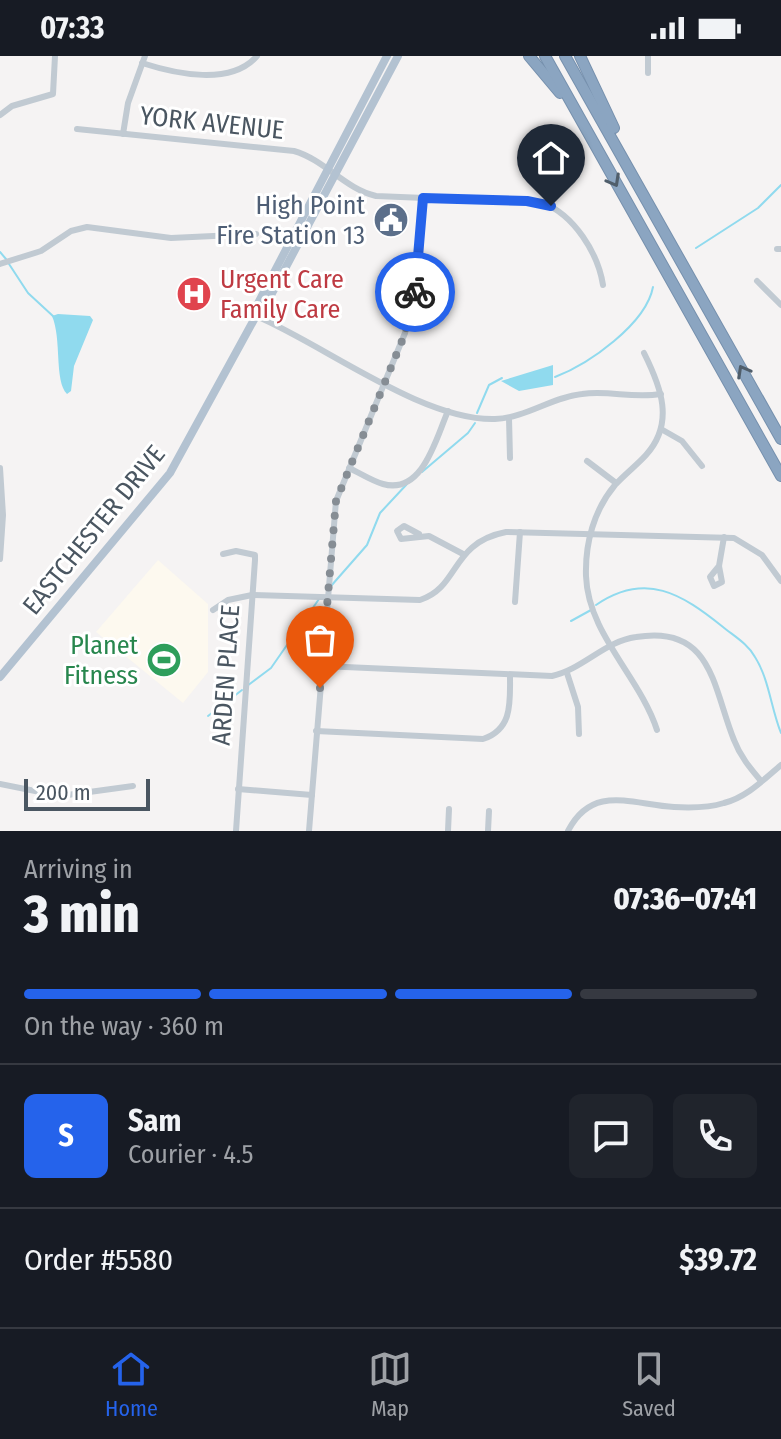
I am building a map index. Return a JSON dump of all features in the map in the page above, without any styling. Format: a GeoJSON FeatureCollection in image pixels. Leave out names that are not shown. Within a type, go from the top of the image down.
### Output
{"type":"FeatureCollection","features":[{"type":"Feature","properties":{"kind":"highway"},"geometry":{"type":"LineString","coordinates":[[529,56],[576,113]]}},
{"type":"Feature","properties":{"kind":"highway"},"geometry":{"type":"LineString","coordinates":[[545,56],[781,476]]}},
{"type":"Feature","properties":{"kind":"highway"},"geometry":{"type":"LineString","coordinates":[[565,56],[781,439]]}},
{"type":"Feature","properties":{"kind":"highway"},"geometry":{"type":"LineString","coordinates":[[580,56],[651,206]]}},
{"type":"Feature","properties":{"kind":"main road","name":"EASTCHESTER DRIVE"},"geometry":{"type":"LineString","coordinates":[[332,172],[387,56]]}},
{"type":"Feature","properties":{"kind":"main road","name":"EASTCHESTER DRIVE"},"geometry":{"type":"LineString","coordinates":[[0,677],[170,473],[256,316],[255,309],[398,56]]}},
{"type":"Feature","properties":{"kind":"main road"},"geometry":{"type":"LineString","coordinates":[[0,660],[15,660]]}},
{"type":"Feature","properties":{"kind":"street"},"geometry":{"type":"LineString","coordinates":[[0,115],[12,106],[53,94],[55,56]]}},
{"type":"Feature","properties":{"kind":"street"},"geometry":{"type":"LineString","coordinates":[[123,134],[128,103],[143,60],[166,69],[224,74],[241,70],[257,56]]}},
{"type":"Feature","properties":{"kind":"street"},"geometry":{"type":"LineString","coordinates":[[648,56],[648,73]]}},
{"type":"Feature","properties":{"kind":"street","name":"YORK AVENUE"},"geometry":{"type":"LineString","coordinates":[[77,129],[294,151],[369,195],[527,201],[551,206],[576,228],[600,270],[603,285]]}},
{"type":"Feature","properties":{"kind":"street"},"geometry":{"type":"LineString","coordinates":[[309,831],[336,501],[404,336],[414,301],[423,198]]}},
{"type":"Feature","properties":{"kind":"street"},"geometry":{"type":"LineString","coordinates":[[0,264],[41,251],[71,231],[87,227],[180,238],[256,234]]}},
{"type":"Feature","properties":{"kind":"street"},"geometry":{"type":"LineString","coordinates":[[757,281],[781,305]]}},
{"type":"Feature","properties":{"kind":"street"},"geometry":{"type":"LineString","coordinates":[[256,316],[385,383],[448,411],[480,419],[509,418],[580,394],[638,398],[661,394]]}},
{"type":"Feature","properties":{"kind":"street"},"geometry":{"type":"LineString","coordinates":[[644,353],[661,394],[661,429],[648,453],[616,483],[598,512],[587,556],[588,588],[597,618],[650,707],[657,730]]}},
{"type":"Feature","properties":{"kind":"street"},"geometry":{"type":"LineString","coordinates":[[349,468],[385,485],[409,481],[423,465],[448,411]]}},
{"type":"Feature","properties":{"kind":"street"},"geometry":{"type":"LineString","coordinates":[[509,418],[510,458]]}},
{"type":"Feature","properties":{"kind":"street"},"geometry":{"type":"LineString","coordinates":[[661,429],[682,441],[702,466]]}},
{"type":"Feature","properties":{"kind":"street"},"geometry":{"type":"LineString","coordinates":[[587,461],[616,483]]}},
{"type":"Feature","properties":{"kind":"street"},"geometry":{"type":"LineString","coordinates":[[0,468],[3,515],[0,559]]}},
{"type":"Feature","properties":{"kind":"street"},"geometry":{"type":"LineString","coordinates":[[515,602],[520,532]]}},
{"type":"Feature","properties":{"kind":"street"},"geometry":{"type":"LineString","coordinates":[[213,610],[228,600],[252,595],[420,600],[438,591],[463,554],[493,535],[520,532],[724,537],[753,547],[767,560],[781,581]]}},
{"type":"Feature","properties":{"kind":"street"},"geometry":{"type":"LineString","coordinates":[[419,534],[437,538],[463,554]]}},
{"type":"Feature","properties":{"kind":"street"},"geometry":{"type":"LineString","coordinates":[[719,566],[724,537]]}},
{"type":"Feature","properties":{"kind":"street","name":"ARDEN PLACE"},"geometry":{"type":"LineString","coordinates":[[223,554],[236,551],[255,555],[236,831]]}},
{"type":"Feature","properties":{"kind":"street"},"geometry":{"type":"LineString","coordinates":[[322,666],[552,676],[567,673],[612,646],[635,637],[657,635],[685,643],[698,653],[714,675],[735,742],[761,781]]}},
{"type":"Feature","properties":{"kind":"street"},"geometry":{"type":"LineString","coordinates":[[567,673],[575,693],[579,734]]}},
{"type":"Feature","properties":{"kind":"street"},"geometry":{"type":"LineString","coordinates":[[316,731],[483,739],[499,731],[507,718],[510,675]]}},
{"type":"Feature","properties":{"kind":"street"},"geometry":{"type":"LineString","coordinates":[[568,831],[582,812],[607,800],[672,807],[709,807],[742,797],[781,765]]}},
{"type":"Feature","properties":{"kind":"street"},"geometry":{"type":"LineString","coordinates":[[0,784],[60,796],[133,786]]}},
{"type":"Feature","properties":{"kind":"street"},"geometry":{"type":"LineString","coordinates":[[238,789],[312,795]]}},
{"type":"Feature","properties":{"kind":"street"},"geometry":{"type":"LineString","coordinates":[[448,831],[449,809]]}},
{"type":"Feature","properties":{"kind":"street"},"geometry":{"type":"LineString","coordinates":[[488,831],[489,811]]}},
{"type":"Feature","properties":{"kind":"shaded area"},"geometry":{"type":"Polygon","coordinates":[[[158,560],[208,604],[208,672],[183,703],[96,632],[158,560]]]}},
{"type":"Feature","properties":{"kind":"water"},"geometry":{"type":"Polygon","coordinates":[[[52,316],[90,316],[93,320],[74,366],[71,391],[67,394],[61,380],[52,316]]]}},
{"type":"Feature","properties":{"kind":"water"},"geometry":{"type":"Polygon","coordinates":[[[553,365],[553,385],[519,391],[501,381],[553,365]]]}},
{"type":"Feature","properties":{"kind":"building","name":"High Point Fire Station 13"},"geometry":{"type":"Polygon","coordinates":[[[382,212],[401,212],[400,228],[381,228],[382,212]]]}},
{"type":"Feature","properties":{"kind":"waterway"},"geometry":{"type":"LineString","coordinates":[[696,248],[758,208],[781,185]]}},
{"type":"Feature","properties":{"kind":"waterway"},"geometry":{"type":"LineString","coordinates":[[0,252],[6,259]]}},
{"type":"Feature","properties":{"kind":"waterway"},"geometry":{"type":"LineString","coordinates":[[9,264],[28,293],[54,317]]}},
{"type":"Feature","properties":{"kind":"waterway"},"geometry":{"type":"LineString","coordinates":[[555,377],[584,363],[614,341],[640,315],[653,287]]}},
{"type":"Feature","properties":{"kind":"waterway"},"geometry":{"type":"LineString","coordinates":[[477,413],[489,385],[502,378]]}},
{"type":"Feature","properties":{"kind":"waterway"},"geometry":{"type":"LineString","coordinates":[[422,472],[468,433],[475,423]]}},
{"type":"Feature","properties":{"kind":"waterway"},"geometry":{"type":"LineString","coordinates":[[331,586],[367,545],[380,513],[407,484]]}},
{"type":"Feature","properties":{"kind":"waterway"},"geometry":{"type":"LineString","coordinates":[[596,605],[631,589],[647,588],[678,597],[708,615],[752,652],[764,675],[781,733]]}},
{"type":"Feature","properties":{"kind":"waterway"},"geometry":{"type":"LineString","coordinates":[[247,686],[271,668],[319,599]]}},
{"type":"Feature","properties":{"kind":"waterway"},"geometry":{"type":"LineString","coordinates":[[571,621],[591,610]]}},
{"type":"Feature","properties":{"kind":"waterway"},"geometry":{"type":"LineString","coordinates":[[208,716],[242,690]]}},
{"type":"Feature","properties":{"kind":"way so far"},"geometry":{"type":"LineString","coordinates":[[320,688],[336,501],[404,336],[415,292]]}},
{"type":"Feature","properties":{"kind":"place","name":"High Point Fire Station 13"},"geometry":{"type":"Point","coordinates":[391,220]}},
{"type":"Feature","properties":{"kind":"place","name":"Urgent Care Family Care"},"geometry":{"type":"Point","coordinates":[194,294]}},
{"type":"Feature","properties":{"kind":"place","name":"Planet Fitness"},"geometry":{"type":"Point","coordinates":[164,660]}},
{"type":"Feature","properties":{"kind":"route"},"geometry":{"type":"LineString","coordinates":[[415,292],[423,198],[527,201],[551,206]]}}]}
